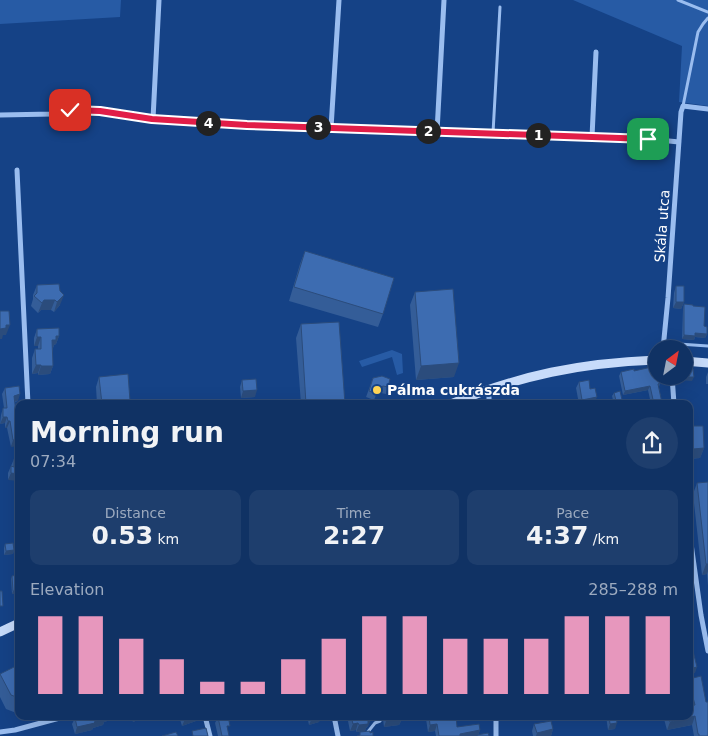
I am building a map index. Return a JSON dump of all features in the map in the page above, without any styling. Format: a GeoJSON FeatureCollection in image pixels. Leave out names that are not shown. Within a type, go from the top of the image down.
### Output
{"type":"FeatureCollection","features":[{"type":"Feature","properties":{"kind":"main road"},"geometry":{"type":"LineString","coordinates":[[460,400],[489,388],[533,376],[586,365],[648,360]]}},
{"type":"Feature","properties":{"kind":"main road"},"geometry":{"type":"LineString","coordinates":[[693,362],[708,363]]}},
{"type":"Feature","properties":{"kind":"main road"},"geometry":{"type":"LineString","coordinates":[[0,632],[15,625]]}},
{"type":"Feature","properties":{"kind":"street"},"geometry":{"type":"LineString","coordinates":[[152,119],[159,0]]}},
{"type":"Feature","properties":{"kind":"street"},"geometry":{"type":"LineString","coordinates":[[331,128],[339,0]]}},
{"type":"Feature","properties":{"kind":"street"},"geometry":{"type":"LineString","coordinates":[[437,132],[444,0]]}},
{"type":"Feature","properties":{"kind":"street"},"geometry":{"type":"LineString","coordinates":[[592,137],[596,52]]}},
{"type":"Feature","properties":{"kind":"street"},"geometry":{"type":"LineString","coordinates":[[683,106],[708,109]]}},
{"type":"Feature","properties":{"kind":"street","name":"Skála utca"},"geometry":{"type":"LineString","coordinates":[[664,340],[678,142],[683,106]]}},
{"type":"Feature","properties":{"kind":"street"},"geometry":{"type":"LineString","coordinates":[[0,115],[53,114],[70,110],[83,110],[152,119],[247,125],[648,139],[678,142]]}},
{"type":"Feature","properties":{"kind":"street"},"geometry":{"type":"LineString","coordinates":[[17,170],[28,400]]}},
{"type":"Feature","properties":{"kind":"street"},"geometry":{"type":"LineString","coordinates":[[673,385],[674,400]]}},
{"type":"Feature","properties":{"kind":"street"},"geometry":{"type":"LineString","coordinates":[[489,388],[489,400]]}},
{"type":"Feature","properties":{"kind":"street"},"geometry":{"type":"LineString","coordinates":[[693,558],[708,652]]}},
{"type":"Feature","properties":{"kind":"street"},"geometry":{"type":"LineString","coordinates":[[701,615],[708,614]]}},
{"type":"Feature","properties":{"kind":"street"},"geometry":{"type":"LineString","coordinates":[[0,732],[52,720]]}},
{"type":"Feature","properties":{"kind":"street"},"geometry":{"type":"LineString","coordinates":[[206,720],[210,736]]}},
{"type":"Feature","properties":{"kind":"street"},"geometry":{"type":"LineString","coordinates":[[335,720],[338,736]]}},
{"type":"Feature","properties":{"kind":"street"},"geometry":{"type":"LineString","coordinates":[[496,720],[496,736]]}},
{"type":"Feature","properties":{"kind":"street"},"geometry":{"type":"LineString","coordinates":[[11,736],[15,730]]}},
{"type":"Feature","properties":{"kind":"lane"},"geometry":{"type":"LineString","coordinates":[[678,0],[708,12]]}},
{"type":"Feature","properties":{"kind":"lane"},"geometry":{"type":"LineString","coordinates":[[493,134],[500,7]]}},
{"type":"Feature","properties":{"kind":"lane"},"geometry":{"type":"LineString","coordinates":[[683,106],[698,32],[708,18]]}},
{"type":"Feature","properties":{"kind":"lane"},"geometry":{"type":"LineString","coordinates":[[693,346],[708,346]]}},
{"type":"Feature","properties":{"kind":"lane"},"geometry":{"type":"LineString","coordinates":[[361,735],[367,734],[375,723],[380,721]]}},
{"type":"Feature","properties":{"kind":"shaded area"},"geometry":{"type":"Polygon","coordinates":[[[0,0],[121,0],[120,17],[0,24],[0,0]]]}},
{"type":"Feature","properties":{"kind":"shaded area"},"geometry":{"type":"Polygon","coordinates":[[[573,0],[708,0],[708,106],[679,102],[682,46],[573,0]]]}},
{"type":"Feature","properties":{"kind":"shaded area"},"geometry":{"type":"Polygon","coordinates":[[[392,350],[402,354],[403,373],[397,375],[392,357],[362,367],[359,361],[392,350]]]}},
{"type":"Feature","properties":{"kind":"building"},"geometry":{"type":"Polygon","coordinates":[[[305,251],[394,278],[383,314],[294,287],[305,251]]]}},
{"type":"Feature","properties":{"kind":"building"},"geometry":{"type":"Polygon","coordinates":[[[59,284],[60,291],[64,295],[57,302],[55,300],[44,300],[42,303],[34,296],[37,293],[37,285],[59,284]]]}},
{"type":"Feature","properties":{"kind":"building"},"geometry":{"type":"Polygon","coordinates":[[[676,286],[684,286],[684,302],[676,302],[676,286]]]}},
{"type":"Feature","properties":{"kind":"building"},"geometry":{"type":"Polygon","coordinates":[[[453,289],[459,363],[421,366],[415,292],[453,289]]]}},
{"type":"Feature","properties":{"kind":"building"},"geometry":{"type":"Polygon","coordinates":[[[684,304],[705,307],[704,326],[707,327],[707,334],[695,333],[695,336],[684,335],[684,304]]]}},
{"type":"Feature","properties":{"kind":"building"},"geometry":{"type":"Polygon","coordinates":[[[0,311],[9,311],[10,325],[6,325],[6,328],[0,329],[0,311]]]}},
{"type":"Feature","properties":{"kind":"building"},"geometry":{"type":"Polygon","coordinates":[[[339,322],[345,400],[306,400],[301,324],[339,322]]]}},
{"type":"Feature","properties":{"kind":"building"},"geometry":{"type":"Polygon","coordinates":[[[59,328],[59,336],[56,336],[56,340],[52,340],[53,366],[36,365],[35,349],[41,349],[41,337],[37,337],[37,329],[59,328]]]}},
{"type":"Feature","properties":{"kind":"building"},"geometry":{"type":"Polygon","coordinates":[[[648,368],[648,385],[658,385],[661,400],[653,400],[650,386],[625,391],[621,372],[634,369],[634,371],[648,368]]]}},
{"type":"Feature","properties":{"kind":"building"},"geometry":{"type":"Polygon","coordinates":[[[128,374],[130,400],[102,400],[99,377],[128,374]]]}},
{"type":"Feature","properties":{"kind":"building"},"geometry":{"type":"Polygon","coordinates":[[[382,376],[390,379],[388,387],[383,386],[379,388],[377,394],[369,391],[373,378],[382,376]]]}},
{"type":"Feature","properties":{"kind":"building"},"geometry":{"type":"Polygon","coordinates":[[[256,379],[257,390],[243,391],[242,380],[256,379]]]}},
{"type":"Feature","properties":{"kind":"building"},"geometry":{"type":"Polygon","coordinates":[[[589,380],[590,389],[595,388],[597,397],[582,400],[579,382],[589,380]]]}},
{"type":"Feature","properties":{"kind":"building"},"geometry":{"type":"Polygon","coordinates":[[[19,386],[20,394],[14,396],[15,440],[13,440],[10,421],[8,421],[7,417],[3,417],[3,408],[7,408],[5,388],[19,386]]]}},
{"type":"Feature","properties":{"kind":"building"},"geometry":{"type":"Polygon","coordinates":[[[620,391],[622,400],[616,400],[614,393],[620,391]]]}},
{"type":"Feature","properties":{"kind":"building"},"geometry":{"type":"Polygon","coordinates":[[[693,426],[703,426],[704,448],[693,449],[693,426]]]}},
{"type":"Feature","properties":{"kind":"building"},"geometry":{"type":"Polygon","coordinates":[[[15,459],[15,474],[11,473],[11,466],[14,467],[15,459]]]}},
{"type":"Feature","properties":{"kind":"building"},"geometry":{"type":"Polygon","coordinates":[[[708,482],[708,564],[706,564],[697,483],[708,482]]]}},
{"type":"Feature","properties":{"kind":"building"},"geometry":{"type":"Polygon","coordinates":[[[13,543],[14,550],[6,551],[5,544],[13,543]]]}},
{"type":"Feature","properties":{"kind":"building"},"geometry":{"type":"Polygon","coordinates":[[[15,575],[15,591],[13,591],[12,576],[15,575]]]}},
{"type":"Feature","properties":{"kind":"building"},"geometry":{"type":"Polygon","coordinates":[[[0,591],[2,591],[3,606],[0,606],[0,591]]]}},
{"type":"Feature","properties":{"kind":"building"},"geometry":{"type":"Polygon","coordinates":[[[693,651],[697,667],[693,668],[693,651]]]}},
{"type":"Feature","properties":{"kind":"building"},"geometry":{"type":"Polygon","coordinates":[[[15,666],[15,696],[11,695],[0,674],[15,666]]]}},
{"type":"Feature","properties":{"kind":"building"},"geometry":{"type":"Polygon","coordinates":[[[701,676],[706,702],[708,702],[708,736],[699,736],[695,716],[693,716],[693,705],[695,705],[693,678],[701,676]]]}},
{"type":"Feature","properties":{"kind":"building"},"geometry":{"type":"Polygon","coordinates":[[[75,720],[101,720],[95,723],[77,727],[75,720]]]}},
{"type":"Feature","properties":{"kind":"building"},"geometry":{"type":"Polygon","coordinates":[[[219,720],[229,720],[230,726],[227,726],[229,736],[222,736],[219,720]]]}},
{"type":"Feature","properties":{"kind":"building"},"geometry":{"type":"Polygon","coordinates":[[[352,720],[371,720],[368,721],[368,724],[353,724],[352,720]]]}},
{"type":"Feature","properties":{"kind":"building"},"geometry":{"type":"Polygon","coordinates":[[[429,720],[456,720],[457,727],[479,724],[480,730],[460,734],[460,736],[439,736],[437,724],[430,725],[429,720]]]}},
{"type":"Feature","properties":{"kind":"building"},"geometry":{"type":"Polygon","coordinates":[[[610,720],[617,720],[617,723],[610,724],[610,720]]]}},
{"type":"Feature","properties":{"kind":"building"},"geometry":{"type":"Polygon","coordinates":[[[551,721],[553,729],[537,733],[534,724],[551,721]]]}},
{"type":"Feature","properties":{"kind":"building"},"geometry":{"type":"Polygon","coordinates":[[[206,728],[208,736],[193,736],[192,731],[206,728]]]}},
{"type":"Feature","properties":{"kind":"building"},"geometry":{"type":"Polygon","coordinates":[[[370,731],[370,733],[373,732],[373,736],[357,736],[360,735],[360,732],[370,731]]]}},
{"type":"Feature","properties":{"kind":"building"},"geometry":{"type":"Polygon","coordinates":[[[176,732],[178,736],[162,736],[176,732]]]}},
{"type":"Feature","properties":{"kind":"building"},"geometry":{"type":"Polygon","coordinates":[[[488,733],[489,736],[477,736],[477,735],[488,733]]]}},
{"type":"Feature","properties":{"kind":"place","name":"Pálma cukrászda"},"geometry":{"type":"Point","coordinates":[377,390]}},
{"type":"Feature","properties":{"kind":"route"},"geometry":{"type":"LineString","coordinates":[[70,110],[100,111],[174,121],[247,125],[648,139]]}}]}
